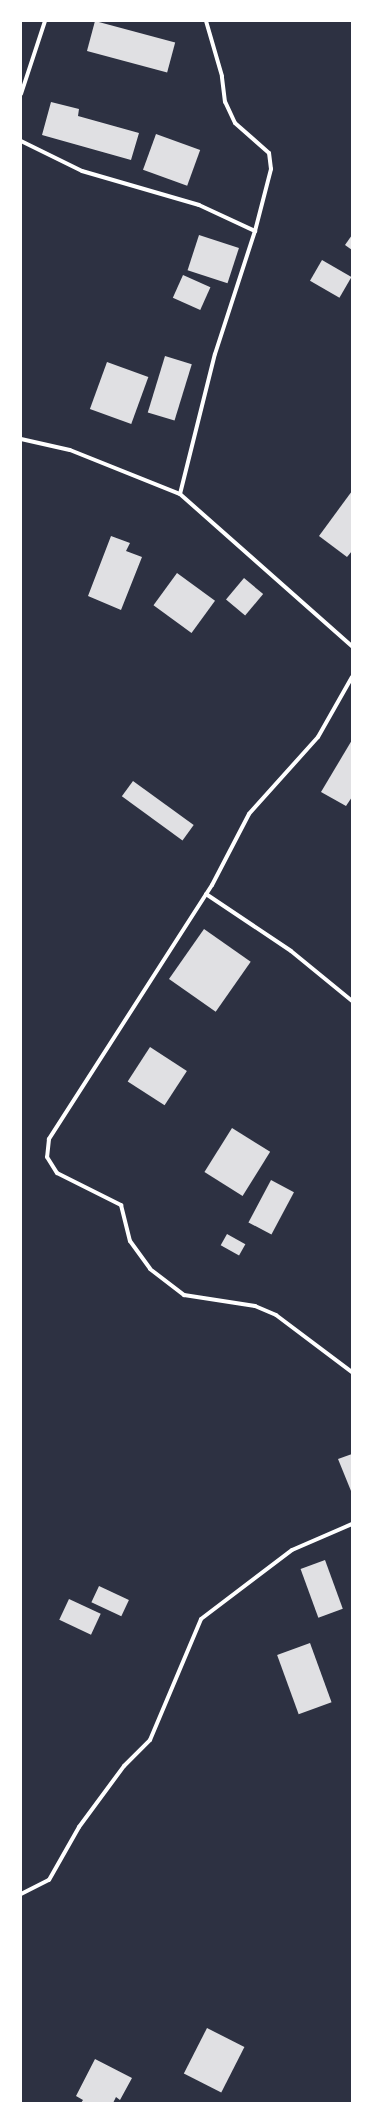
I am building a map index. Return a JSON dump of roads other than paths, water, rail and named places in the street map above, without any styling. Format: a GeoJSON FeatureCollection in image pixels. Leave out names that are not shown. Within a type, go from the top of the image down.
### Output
{"type":"FeatureCollection","features":[{"type":"Feature","properties":{"kind":"street"},"geometry":{"type":"LineString","coordinates":[[21,94],[45,21]]}},
{"type":"Feature","properties":{"kind":"street"},"geometry":{"type":"LineString","coordinates":[[180,494],[215,354],[256,231],[271,169],[269,153],[235,123],[225,102],[222,76],[206,21]]}},
{"type":"Feature","properties":{"kind":"street"},"geometry":{"type":"LineString","coordinates":[[21,141],[82,171],[199,204],[256,231]]}},
{"type":"Feature","properties":{"kind":"street"},"geometry":{"type":"LineString","coordinates":[[21,440],[70,450],[180,494],[352,646]]}},
{"type":"Feature","properties":{"kind":"street"},"geometry":{"type":"LineString","coordinates":[[352,677],[318,738],[249,814],[206,894],[49,1140],[47,1157],[57,1173],[121,1205],[130,1241],[150,1269],[184,1295],[255,1306],[276,1315],[352,1372]]}},
{"type":"Feature","properties":{"kind":"street"},"geometry":{"type":"LineString","coordinates":[[206,894],[291,951],[352,1001]]}},
{"type":"Feature","properties":{"kind":"street"},"geometry":{"type":"LineString","coordinates":[[21,1894],[49,1880],[79,1827],[124,1766],[150,1740],[201,1619],[292,1550],[352,1524]]}}]}
